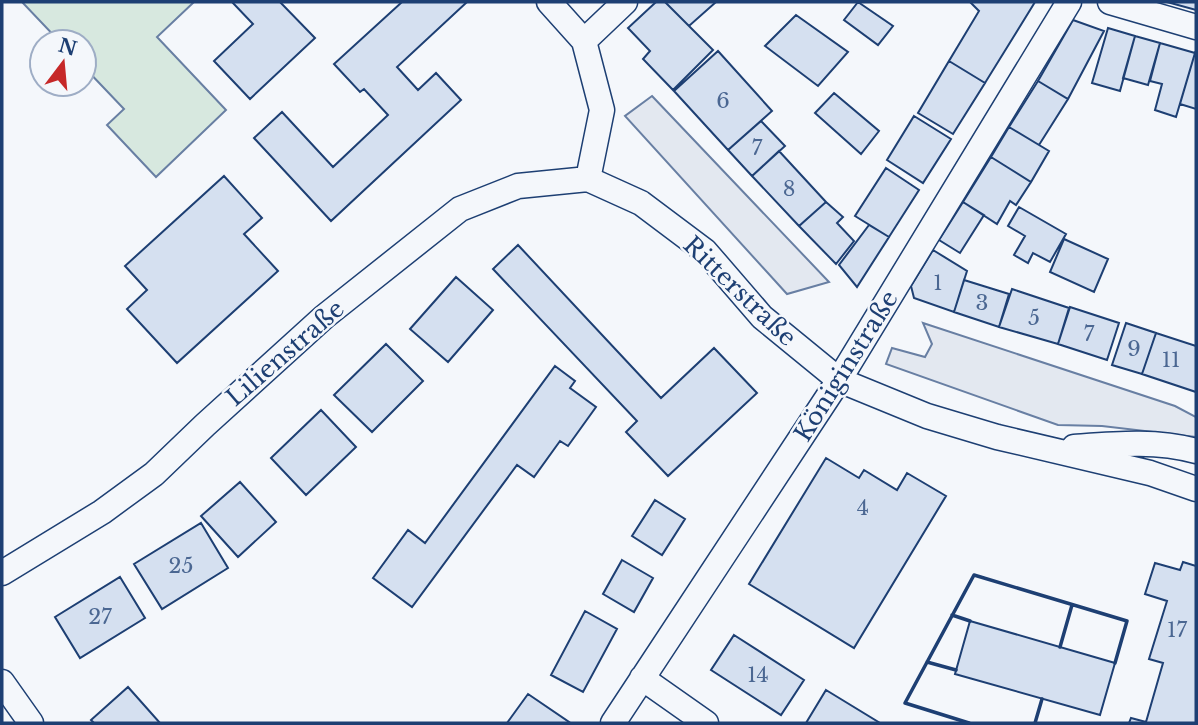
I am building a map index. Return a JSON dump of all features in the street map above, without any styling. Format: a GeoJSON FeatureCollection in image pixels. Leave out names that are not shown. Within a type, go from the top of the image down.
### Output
{"type":"FeatureCollection","features":[{"type":"Feature","properties":{"kind":"street"},"geometry":{"type":"LineString","coordinates":[[549,2],[584,41],[602,110],[588,178]]}},
{"type":"Feature","properties":{"kind":"street"},"geometry":{"type":"LineString","coordinates":[[584,41],[625,2]]}},
{"type":"Feature","properties":{"kind":"street","name":"Königinstraße"},"geometry":{"type":"LineString","coordinates":[[613,723],[839,380],[1069,2]]}},
{"type":"Feature","properties":{"kind":"street"},"geometry":{"type":"LineString","coordinates":[[1110,2],[1196,27]]}},
{"type":"Feature","properties":{"kind":"street","name":"Ritterstraße"},"geometry":{"type":"LineString","coordinates":[[588,178],[641,204],[705,251],[762,317],[839,380],[927,416],[997,437],[1150,473],[1196,489]]}},
{"type":"Feature","properties":{"kind":"street","name":"Lilienstraße"},"geometry":{"type":"LineString","coordinates":[[2,573],[102,512],[154,474],[324,317],[460,209],[518,186],[588,178]]}},
{"type":"Feature","properties":{"kind":"street"},"geometry":{"type":"LineString","coordinates":[[1052,449],[1132,443],[1196,451]]}},
{"type":"Feature","properties":{"kind":"street"},"geometry":{"type":"LineString","coordinates":[[642,678],[706,723]]}},
{"type":"Feature","properties":{"kind":"street"},"geometry":{"type":"LineString","coordinates":[[2,682],[31,723]]}},
{"type":"Feature","properties":{"kind":"shaded area"},"geometry":{"type":"Polygon","coordinates":[[[22,2],[194,2],[157,37],[226,110],[156,177],[107,125],[124,109],[98,82],[98,28],[47,28],[22,2]]]}},
{"type":"Feature","properties":{"kind":"shaded area"},"geometry":{"type":"Polygon","coordinates":[[[652,96],[829,282],[787,294],[625,116],[652,96]]]}},
{"type":"Feature","properties":{"kind":"shaded area"},"geometry":{"type":"Polygon","coordinates":[[[923,323],[1175,406],[1196,417],[1196,437],[1102,426],[1058,425],[886,364],[892,348],[925,357],[932,344],[923,323]]]}},
{"type":"Feature","properties":{"kind":"building"},"geometry":{"type":"Polygon","coordinates":[[[232,2],[280,2],[315,38],[250,99],[214,61],[253,24],[232,2]]]}},
{"type":"Feature","properties":{"kind":"building"},"geometry":{"type":"Polygon","coordinates":[[[402,2],[467,2],[397,67],[418,90],[436,73],[461,100],[331,221],[254,138],[282,112],[333,167],[388,115],[364,89],[360,92],[334,64],[402,2]]]}},
{"type":"Feature","properties":{"kind":"building"},"geometry":{"type":"Polygon","coordinates":[[[656,2],[665,2],[713,50],[673,90],[643,59],[650,51],[628,28],[656,2]]]}},
{"type":"Feature","properties":{"kind":"building"},"geometry":{"type":"Polygon","coordinates":[[[665,2],[716,2],[689,26],[665,2]]]}},
{"type":"Feature","properties":{"kind":"building"},"geometry":{"type":"Polygon","coordinates":[[[858,2],[893,26],[878,45],[844,20],[858,2]]]}},
{"type":"Feature","properties":{"kind":"building"},"geometry":{"type":"Polygon","coordinates":[[[970,2],[1035,2],[985,83],[949,61],[979,11],[970,2]]]}},
{"type":"Feature","properties":{"kind":"building"},"geometry":{"type":"Polygon","coordinates":[[[1167,2],[1196,2],[1196,10],[1167,2]]]}},
{"type":"Feature","properties":{"kind":"building"},"geometry":{"type":"Polygon","coordinates":[[[796,15],[848,52],[818,86],[765,46],[796,15]]]}},
{"type":"Feature","properties":{"kind":"building"},"geometry":{"type":"Polygon","coordinates":[[[1073,20],[1104,31],[1068,99],[1038,81],[1073,20]]]}},
{"type":"Feature","properties":{"kind":"building"},"geometry":{"type":"Polygon","coordinates":[[[1108,28],[1135,36],[1120,91],[1092,83],[1108,28]]]}},
{"type":"Feature","properties":{"kind":"building"},"geometry":{"type":"Polygon","coordinates":[[[1135,36],[1160,43],[1148,85],[1123,78],[1135,36]]]}},
{"type":"Feature","properties":{"kind":"building"},"geometry":{"type":"Polygon","coordinates":[[[1160,43],[1195,53],[1176,117],[1155,110],[1162,84],[1150,81],[1160,43]]]}},
{"type":"Feature","properties":{"kind":"building"},"geometry":{"type":"Polygon","coordinates":[[[718,51],[772,111],[728,150],[674,91],[718,51]]]}},
{"type":"Feature","properties":{"kind":"building"},"geometry":{"type":"Polygon","coordinates":[[[1196,54],[1196,109],[1180,104],[1196,54]]]}},
{"type":"Feature","properties":{"kind":"building"},"geometry":{"type":"Polygon","coordinates":[[[949,61],[985,83],[953,134],[918,113],[949,61]]]}},
{"type":"Feature","properties":{"kind":"building"},"geometry":{"type":"Polygon","coordinates":[[[1038,81],[1068,99],[1039,145],[1009,127],[1038,81]]]}},
{"type":"Feature","properties":{"kind":"building"},"geometry":{"type":"Polygon","coordinates":[[[834,93],[879,131],[861,154],[815,113],[834,93]]]}},
{"type":"Feature","properties":{"kind":"building"},"geometry":{"type":"Polygon","coordinates":[[[914,116],[951,139],[923,183],[887,160],[914,116]]]}},
{"type":"Feature","properties":{"kind":"building"},"geometry":{"type":"Polygon","coordinates":[[[761,121],[785,146],[752,176],[728,150],[761,121]]]}},
{"type":"Feature","properties":{"kind":"building"},"geometry":{"type":"Polygon","coordinates":[[[1009,127],[1049,151],[1031,182],[991,157],[1009,127]]]}},
{"type":"Feature","properties":{"kind":"building"},"geometry":{"type":"Polygon","coordinates":[[[779,151],[826,202],[799,226],[752,176],[779,151]]]}},
{"type":"Feature","properties":{"kind":"building"},"geometry":{"type":"Polygon","coordinates":[[[991,157],[1031,182],[1016,205],[1010,201],[997,224],[963,202],[991,157]]]}},
{"type":"Feature","properties":{"kind":"building"},"geometry":{"type":"Polygon","coordinates":[[[886,168],[919,190],[889,237],[855,216],[886,168]]]}},
{"type":"Feature","properties":{"kind":"building"},"geometry":{"type":"Polygon","coordinates":[[[224,176],[262,218],[244,234],[278,271],[177,363],[127,309],[147,290],[125,266],[224,176]]]}},
{"type":"Feature","properties":{"kind":"building"},"geometry":{"type":"Polygon","coordinates":[[[826,202],[843,217],[837,223],[854,241],[836,264],[799,226],[826,202]]]}},
{"type":"Feature","properties":{"kind":"building"},"geometry":{"type":"Polygon","coordinates":[[[963,202],[984,215],[960,253],[939,240],[963,202]]]}},
{"type":"Feature","properties":{"kind":"building"},"geometry":{"type":"Polygon","coordinates":[[[1019,207],[1066,234],[1050,262],[1033,253],[1028,263],[1014,255],[1025,236],[1008,226],[1019,207]]]}},
{"type":"Feature","properties":{"kind":"building"},"geometry":{"type":"Polygon","coordinates":[[[869,225],[889,237],[857,287],[839,265],[869,225]]]}},
{"type":"Feature","properties":{"kind":"building"},"geometry":{"type":"Polygon","coordinates":[[[1064,239],[1108,259],[1094,292],[1050,272],[1064,239]]]}},
{"type":"Feature","properties":{"kind":"building"},"geometry":{"type":"Polygon","coordinates":[[[518,245],[661,398],[714,348],[757,393],[668,476],[626,432],[637,421],[493,269],[518,245]]]}},
{"type":"Feature","properties":{"kind":"building"},"geometry":{"type":"Polygon","coordinates":[[[933,250],[967,271],[954,312],[914,298],[911,286],[933,250]]]}},
{"type":"Feature","properties":{"kind":"building"},"geometry":{"type":"Polygon","coordinates":[[[456,277],[493,310],[448,362],[410,329],[456,277]]]}},
{"type":"Feature","properties":{"kind":"building"},"geometry":{"type":"Polygon","coordinates":[[[964,280],[1009,294],[999,327],[954,312],[964,280]]]}},
{"type":"Feature","properties":{"kind":"building"},"geometry":{"type":"Polygon","coordinates":[[[1012,289],[1069,308],[1058,344],[999,327],[1012,289]]]}},
{"type":"Feature","properties":{"kind":"building"},"geometry":{"type":"Polygon","coordinates":[[[1070,307],[1119,323],[1107,360],[1058,344],[1070,307]]]}},
{"type":"Feature","properties":{"kind":"building"},"geometry":{"type":"Polygon","coordinates":[[[1126,323],[1156,333],[1142,374],[1112,365],[1126,323]]]}},
{"type":"Feature","properties":{"kind":"building"},"geometry":{"type":"Polygon","coordinates":[[[1156,333],[1196,346],[1196,392],[1142,374],[1156,333]]]}},
{"type":"Feature","properties":{"kind":"building"},"geometry":{"type":"Polygon","coordinates":[[[386,344],[423,381],[372,432],[334,395],[386,344]]]}},
{"type":"Feature","properties":{"kind":"building"},"geometry":{"type":"Polygon","coordinates":[[[555,366],[575,381],[570,388],[596,407],[568,446],[560,441],[534,477],[517,465],[412,607],[373,578],[408,530],[425,543],[555,366]]]}},
{"type":"Feature","properties":{"kind":"building"},"geometry":{"type":"Polygon","coordinates":[[[321,410],[356,447],[306,495],[271,458],[321,410]]]}},
{"type":"Feature","properties":{"kind":"building"},"geometry":{"type":"Polygon","coordinates":[[[826,458],[859,478],[864,470],[897,490],[907,473],[946,496],[854,648],[749,584],[826,458]]]}},
{"type":"Feature","properties":{"kind":"building"},"geometry":{"type":"Polygon","coordinates":[[[240,482],[276,522],[238,557],[201,516],[240,482]]]}},
{"type":"Feature","properties":{"kind":"building"},"geometry":{"type":"Polygon","coordinates":[[[655,500],[685,519],[662,555],[632,536],[655,500]]]}},
{"type":"Feature","properties":{"kind":"building"},"geometry":{"type":"Polygon","coordinates":[[[201,523],[228,568],[162,609],[134,564],[201,523]]]}},
{"type":"Feature","properties":{"kind":"building"},"geometry":{"type":"Polygon","coordinates":[[[622,560],[653,578],[634,612],[603,594],[622,560]]]}},
{"type":"Feature","properties":{"kind":"building"},"geometry":{"type":"Polygon","coordinates":[[[1183,562],[1196,566],[1196,723],[1129,723],[1131,718],[1146,722],[1163,663],[1149,659],[1167,601],[1145,594],[1155,563],[1180,570],[1183,562]]]}},
{"type":"Feature","properties":{"kind":"building"},"geometry":{"type":"Polygon","coordinates":[[[120,577],[145,618],[80,658],[55,617],[120,577]]]}},
{"type":"Feature","properties":{"kind":"building"},"geometry":{"type":"Polygon","coordinates":[[[585,611],[617,629],[583,692],[551,675],[585,611]]]}},
{"type":"Feature","properties":{"kind":"building"},"geometry":{"type":"Polygon","coordinates":[[[970,621],[1115,663],[1100,715],[955,674],[970,621]]]}},
{"type":"Feature","properties":{"kind":"building"},"geometry":{"type":"Polygon","coordinates":[[[734,635],[804,680],[781,715],[711,670],[734,635]]]}},
{"type":"Feature","properties":{"kind":"building"},"geometry":{"type":"Polygon","coordinates":[[[128,687],[160,723],[94,723],[91,720],[128,687]]]}},
{"type":"Feature","properties":{"kind":"building"},"geometry":{"type":"Polygon","coordinates":[[[826,690],[880,723],[806,723],[826,690]]]}},
{"type":"Feature","properties":{"kind":"building"},"geometry":{"type":"Polygon","coordinates":[[[528,694],[569,722],[507,723],[528,694]]]}},
{"type":"Feature","properties":{"kind":"wall"},"geometry":{"type":"LineString","coordinates":[[969,723],[905,703],[974,575],[1127,621],[1115,663]]}},
{"type":"Feature","properties":{"kind":"wall"},"geometry":{"type":"LineString","coordinates":[[1060,647],[1072,605]]}},
{"type":"Feature","properties":{"kind":"wall"},"geometry":{"type":"LineString","coordinates":[[952,615],[970,621]]}},
{"type":"Feature","properties":{"kind":"wall"},"geometry":{"type":"LineString","coordinates":[[927,662],[956,670]]}},
{"type":"Feature","properties":{"kind":"wall"},"geometry":{"type":"LineString","coordinates":[[1035,723],[1042,699]]}}]}
